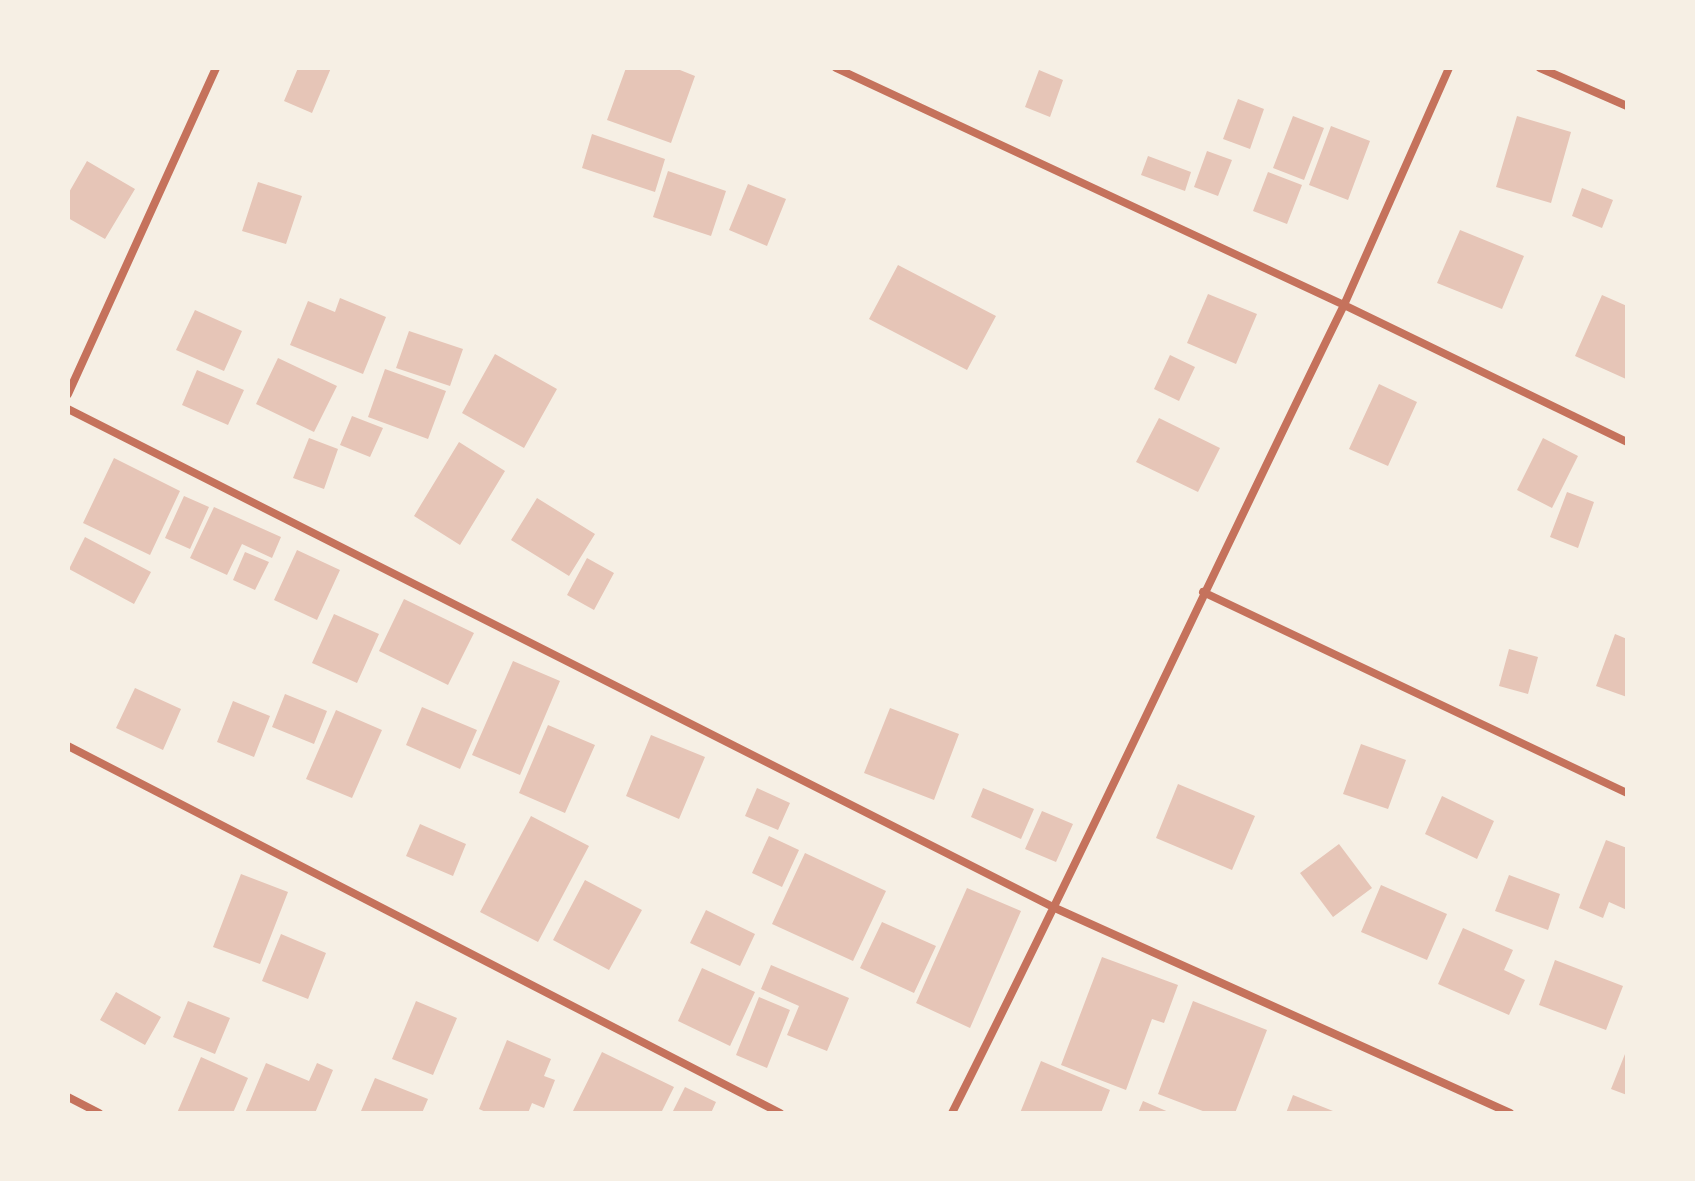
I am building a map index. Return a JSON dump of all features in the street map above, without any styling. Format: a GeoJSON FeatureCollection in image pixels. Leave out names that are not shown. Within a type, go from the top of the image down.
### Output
{"type":"FeatureCollection","features":[{"type":"Feature","properties":{"kind":"street"},"geometry":{"type":"LineString","coordinates":[[68,394],[216,68]]}},
{"type":"Feature","properties":{"kind":"street"},"geometry":{"type":"LineString","coordinates":[[836,68],[1344,305],[1627,442]]}},
{"type":"Feature","properties":{"kind":"street"},"geometry":{"type":"LineString","coordinates":[[952,1113],[1055,908],[1203,592],[1344,305],[1449,68]]}},
{"type":"Feature","properties":{"kind":"street"},"geometry":{"type":"LineString","coordinates":[[1540,68],[1627,106]]}},
{"type":"Feature","properties":{"kind":"street"},"geometry":{"type":"LineString","coordinates":[[68,409],[1055,908],[1510,1113]]}},
{"type":"Feature","properties":{"kind":"street"},"geometry":{"type":"LineString","coordinates":[[1203,592],[1627,793]]}},
{"type":"Feature","properties":{"kind":"street"},"geometry":{"type":"LineString","coordinates":[[68,746],[780,1113]]}},
{"type":"Feature","properties":{"kind":"street"},"geometry":{"type":"LineString","coordinates":[[68,1097],[99,1113]]}},
{"type":"Feature","properties":{"kind":"building"},"geometry":{"type":"Polygon","coordinates":[[[298,68],[331,68],[312,113],[284,101],[298,68]]]}},
{"type":"Feature","properties":{"kind":"building"},"geometry":{"type":"Polygon","coordinates":[[[626,68],[675,68],[695,76],[671,143],[607,120],[626,68]]]}},
{"type":"Feature","properties":{"kind":"building"},"geometry":{"type":"Polygon","coordinates":[[[1039,70],[1063,80],[1050,117],[1025,107],[1039,70]]]}},
{"type":"Feature","properties":{"kind":"building"},"geometry":{"type":"Polygon","coordinates":[[[1238,99],[1264,109],[1250,149],[1223,139],[1238,99]]]}},
{"type":"Feature","properties":{"kind":"building"},"geometry":{"type":"Polygon","coordinates":[[[1293,116],[1324,128],[1304,180],[1273,168],[1293,116]]]}},
{"type":"Feature","properties":{"kind":"building"},"geometry":{"type":"Polygon","coordinates":[[[1517,116],[1571,132],[1551,203],[1496,187],[1517,116]]]}},
{"type":"Feature","properties":{"kind":"building"},"geometry":{"type":"Polygon","coordinates":[[[1331,126],[1370,141],[1348,200],[1309,185],[1331,126]]]}},
{"type":"Feature","properties":{"kind":"building"},"geometry":{"type":"Polygon","coordinates":[[[592,134],[665,159],[655,192],[582,168],[592,134]]]}},
{"type":"Feature","properties":{"kind":"building"},"geometry":{"type":"Polygon","coordinates":[[[1207,151],[1232,160],[1218,196],[1194,187],[1207,151]]]}},
{"type":"Feature","properties":{"kind":"building"},"geometry":{"type":"Polygon","coordinates":[[[1148,156],[1191,172],[1185,191],[1141,175],[1148,156]]]}},
{"type":"Feature","properties":{"kind":"building"},"geometry":{"type":"Polygon","coordinates":[[[87,161],[135,189],[105,239],[68,218],[68,194],[87,161]]]}},
{"type":"Feature","properties":{"kind":"building"},"geometry":{"type":"Polygon","coordinates":[[[668,171],[726,191],[711,236],[653,217],[668,171]]]}},
{"type":"Feature","properties":{"kind":"building"},"geometry":{"type":"Polygon","coordinates":[[[1268,172],[1302,185],[1287,224],[1253,211],[1268,172]]]}},
{"type":"Feature","properties":{"kind":"building"},"geometry":{"type":"Polygon","coordinates":[[[258,182],[302,196],[286,244],[242,231],[258,182]]]}},
{"type":"Feature","properties":{"kind":"building"},"geometry":{"type":"Polygon","coordinates":[[[748,184],[786,199],[767,246],[729,230],[748,184]]]}},
{"type":"Feature","properties":{"kind":"building"},"geometry":{"type":"Polygon","coordinates":[[[1582,188],[1613,200],[1602,228],[1572,216],[1582,188]]]}},
{"type":"Feature","properties":{"kind":"building"},"geometry":{"type":"Polygon","coordinates":[[[1460,230],[1524,256],[1502,309],[1437,283],[1460,230]]]}},
{"type":"Feature","properties":{"kind":"building"},"geometry":{"type":"Polygon","coordinates":[[[898,265],[996,316],[967,370],[869,319],[898,265]]]}},
{"type":"Feature","properties":{"kind":"building"},"geometry":{"type":"Polygon","coordinates":[[[1208,294],[1257,314],[1236,364],[1187,343],[1208,294]]]}},
{"type":"Feature","properties":{"kind":"building"},"geometry":{"type":"Polygon","coordinates":[[[1602,295],[1627,306],[1626,379],[1575,356],[1602,295]]]}},
{"type":"Feature","properties":{"kind":"building"},"geometry":{"type":"Polygon","coordinates":[[[340,298],[386,317],[363,374],[290,345],[308,301],[335,312],[340,298]]]}},
{"type":"Feature","properties":{"kind":"building"},"geometry":{"type":"Polygon","coordinates":[[[195,310],[242,331],[224,371],[176,350],[195,310]]]}},
{"type":"Feature","properties":{"kind":"building"},"geometry":{"type":"Polygon","coordinates":[[[409,331],[463,349],[450,386],[396,368],[409,331]]]}},
{"type":"Feature","properties":{"kind":"building"},"geometry":{"type":"Polygon","coordinates":[[[495,354],[557,389],[524,448],[462,413],[495,354]]]}},
{"type":"Feature","properties":{"kind":"building"},"geometry":{"type":"Polygon","coordinates":[[[1170,355],[1195,367],[1179,401],[1154,389],[1170,355]]]}},
{"type":"Feature","properties":{"kind":"building"},"geometry":{"type":"Polygon","coordinates":[[[278,358],[337,386],[314,432],[256,404],[278,358]]]}},
{"type":"Feature","properties":{"kind":"building"},"geometry":{"type":"Polygon","coordinates":[[[385,369],[446,391],[428,439],[368,417],[385,369]]]}},
{"type":"Feature","properties":{"kind":"building"},"geometry":{"type":"Polygon","coordinates":[[[197,370],[244,390],[228,425],[182,405],[197,370]]]}},
{"type":"Feature","properties":{"kind":"building"},"geometry":{"type":"Polygon","coordinates":[[[1379,384],[1417,402],[1388,466],[1349,449],[1379,384]]]}},
{"type":"Feature","properties":{"kind":"building"},"geometry":{"type":"Polygon","coordinates":[[[352,416],[383,428],[370,457],[340,445],[352,416]]]}},
{"type":"Feature","properties":{"kind":"building"},"geometry":{"type":"Polygon","coordinates":[[[1159,418],[1220,448],[1198,492],[1136,462],[1159,418]]]}},
{"type":"Feature","properties":{"kind":"building"},"geometry":{"type":"Polygon","coordinates":[[[309,438],[338,449],[324,489],[293,478],[309,438]]]}},
{"type":"Feature","properties":{"kind":"building"},"geometry":{"type":"Polygon","coordinates":[[[1543,438],[1578,456],[1552,508],[1517,490],[1543,438]]]}},
{"type":"Feature","properties":{"kind":"building"},"geometry":{"type":"Polygon","coordinates":[[[459,442],[505,471],[460,545],[414,516],[459,442]]]}},
{"type":"Feature","properties":{"kind":"building"},"geometry":{"type":"Polygon","coordinates":[[[114,458],[180,491],[150,555],[83,523],[114,458]]]}},
{"type":"Feature","properties":{"kind":"building"},"geometry":{"type":"Polygon","coordinates":[[[1567,492],[1594,502],[1578,548],[1550,537],[1567,492]]]}},
{"type":"Feature","properties":{"kind":"building"},"geometry":{"type":"Polygon","coordinates":[[[184,496],[209,507],[190,549],[165,538],[184,496]]]}},
{"type":"Feature","properties":{"kind":"building"},"geometry":{"type":"Polygon","coordinates":[[[537,498],[595,534],[569,576],[511,540],[537,498]]]}},
{"type":"Feature","properties":{"kind":"building"},"geometry":{"type":"Polygon","coordinates":[[[214,507],[281,537],[272,558],[242,544],[227,575],[190,558],[214,507]]]}},
{"type":"Feature","properties":{"kind":"building"},"geometry":{"type":"Polygon","coordinates":[[[85,537],[151,572],[134,604],[69,569],[85,537]]]}},
{"type":"Feature","properties":{"kind":"building"},"geometry":{"type":"Polygon","coordinates":[[[297,550],[340,570],[317,620],[274,600],[297,550]]]}},
{"type":"Feature","properties":{"kind":"building"},"geometry":{"type":"Polygon","coordinates":[[[245,552],[269,562],[255,590],[233,580],[245,552]]]}},
{"type":"Feature","properties":{"kind":"building"},"geometry":{"type":"Polygon","coordinates":[[[587,558],[614,573],[594,610],[567,595],[587,558]]]}},
{"type":"Feature","properties":{"kind":"building"},"geometry":{"type":"Polygon","coordinates":[[[404,599],[474,633],[448,685],[379,651],[404,599]]]}},
{"type":"Feature","properties":{"kind":"building"},"geometry":{"type":"Polygon","coordinates":[[[334,614],[379,634],[357,683],[312,663],[334,614]]]}},
{"type":"Feature","properties":{"kind":"building"},"geometry":{"type":"Polygon","coordinates":[[[1615,634],[1627,639],[1627,697],[1596,686],[1615,634]]]}},
{"type":"Feature","properties":{"kind":"building"},"geometry":{"type":"Polygon","coordinates":[[[1509,649],[1538,657],[1528,694],[1499,686],[1509,649]]]}},
{"type":"Feature","properties":{"kind":"building"},"geometry":{"type":"Polygon","coordinates":[[[513,661],[560,681],[520,775],[472,755],[513,661]]]}},
{"type":"Feature","properties":{"kind":"building"},"geometry":{"type":"Polygon","coordinates":[[[135,688],[181,709],[163,750],[116,728],[135,688]]]}},
{"type":"Feature","properties":{"kind":"building"},"geometry":{"type":"Polygon","coordinates":[[[285,694],[327,711],[314,744],[272,727],[285,694]]]}},
{"type":"Feature","properties":{"kind":"building"},"geometry":{"type":"Polygon","coordinates":[[[233,701],[270,716],[254,757],[217,742],[233,701]]]}},
{"type":"Feature","properties":{"kind":"building"},"geometry":{"type":"Polygon","coordinates":[[[422,707],[477,730],[460,769],[406,745],[422,707]]]}},
{"type":"Feature","properties":{"kind":"building"},"geometry":{"type":"Polygon","coordinates":[[[890,708],[959,734],[934,800],[864,773],[890,708]]]}},
{"type":"Feature","properties":{"kind":"building"},"geometry":{"type":"Polygon","coordinates":[[[336,710],[382,730],[352,798],[306,779],[336,710]]]}},
{"type":"Feature","properties":{"kind":"building"},"geometry":{"type":"Polygon","coordinates":[[[548,725],[595,745],[565,813],[519,793],[548,725]]]}},
{"type":"Feature","properties":{"kind":"building"},"geometry":{"type":"Polygon","coordinates":[[[651,735],[705,757],[679,819],[626,796],[651,735]]]}},
{"type":"Feature","properties":{"kind":"building"},"geometry":{"type":"Polygon","coordinates":[[[1361,744],[1406,760],[1388,809],[1343,794],[1361,744]]]}},
{"type":"Feature","properties":{"kind":"building"},"geometry":{"type":"Polygon","coordinates":[[[1178,784],[1255,816],[1232,870],[1156,838],[1178,784]]]}},
{"type":"Feature","properties":{"kind":"building"},"geometry":{"type":"Polygon","coordinates":[[[757,788],[790,803],[778,830],[745,816],[757,788]]]}},
{"type":"Feature","properties":{"kind":"building"},"geometry":{"type":"Polygon","coordinates":[[[983,788],[1034,809],[1021,839],[971,817],[983,788]]]}},
{"type":"Feature","properties":{"kind":"building"},"geometry":{"type":"Polygon","coordinates":[[[1442,796],[1494,821],[1477,859],[1425,834],[1442,796]]]}},
{"type":"Feature","properties":{"kind":"building"},"geometry":{"type":"Polygon","coordinates":[[[1042,811],[1073,824],[1056,862],[1025,849],[1042,811]]]}},
{"type":"Feature","properties":{"kind":"building"},"geometry":{"type":"Polygon","coordinates":[[[531,816],[589,846],[538,942],[480,912],[531,816]]]}},
{"type":"Feature","properties":{"kind":"building"},"geometry":{"type":"Polygon","coordinates":[[[420,824],[466,844],[453,876],[406,856],[420,824]]]}},
{"type":"Feature","properties":{"kind":"building"},"geometry":{"type":"Polygon","coordinates":[[[769,836],[799,850],[782,887],[752,873],[769,836]]]}},
{"type":"Feature","properties":{"kind":"building"},"geometry":{"type":"Polygon","coordinates":[[[1606,840],[1627,848],[1627,910],[1609,902],[1603,918],[1579,908],[1606,840]]]}},
{"type":"Feature","properties":{"kind":"building"},"geometry":{"type":"Polygon","coordinates":[[[1339,844],[1372,888],[1333,917],[1300,873],[1339,844]]]}},
{"type":"Feature","properties":{"kind":"building"},"geometry":{"type":"Polygon","coordinates":[[[805,853],[886,891],[853,961],[772,924],[805,853]]]}},
{"type":"Feature","properties":{"kind":"building"},"geometry":{"type":"Polygon","coordinates":[[[241,874],[288,892],[260,964],[213,947],[241,874]]]}},
{"type":"Feature","properties":{"kind":"building"},"geometry":{"type":"Polygon","coordinates":[[[1509,875],[1560,894],[1548,930],[1495,911],[1509,875]]]}},
{"type":"Feature","properties":{"kind":"building"},"geometry":{"type":"Polygon","coordinates":[[[585,880],[642,910],[609,970],[553,940],[585,880]]]}},
{"type":"Feature","properties":{"kind":"building"},"geometry":{"type":"Polygon","coordinates":[[[1381,885],[1447,914],[1427,960],[1361,932],[1381,885]]]}},
{"type":"Feature","properties":{"kind":"building"},"geometry":{"type":"Polygon","coordinates":[[[967,888],[1021,911],[970,1028],[916,1003],[967,888]]]}},
{"type":"Feature","properties":{"kind":"building"},"geometry":{"type":"Polygon","coordinates":[[[706,910],[755,934],[740,966],[690,943],[706,910]]]}},
{"type":"Feature","properties":{"kind":"building"},"geometry":{"type":"Polygon","coordinates":[[[882,922],[936,946],[914,993],[860,968],[882,922]]]}},
{"type":"Feature","properties":{"kind":"building"},"geometry":{"type":"Polygon","coordinates":[[[1463,928],[1513,950],[1504,970],[1525,980],[1509,1015],[1438,984],[1463,928]]]}},
{"type":"Feature","properties":{"kind":"building"},"geometry":{"type":"Polygon","coordinates":[[[281,934],[326,953],[308,999],[262,981],[281,934]]]}},
{"type":"Feature","properties":{"kind":"building"},"geometry":{"type":"Polygon","coordinates":[[[1102,957],[1178,985],[1164,1023],[1152,1019],[1126,1090],[1061,1065],[1102,957]]]}},
{"type":"Feature","properties":{"kind":"building"},"geometry":{"type":"Polygon","coordinates":[[[1555,960],[1623,986],[1606,1030],[1539,1005],[1555,960]]]}},
{"type":"Feature","properties":{"kind":"building"},"geometry":{"type":"Polygon","coordinates":[[[771,965],[849,998],[827,1051],[787,1035],[799,1006],[761,989],[771,965]]]}},
{"type":"Feature","properties":{"kind":"building"},"geometry":{"type":"Polygon","coordinates":[[[702,968],[755,992],[730,1046],[678,1021],[702,968]]]}},
{"type":"Feature","properties":{"kind":"building"},"geometry":{"type":"Polygon","coordinates":[[[116,992],[161,1017],[145,1045],[100,1020],[116,992]]]}},
{"type":"Feature","properties":{"kind":"building"},"geometry":{"type":"Polygon","coordinates":[[[759,997],[790,1010],[767,1068],[736,1055],[759,997]]]}},
{"type":"Feature","properties":{"kind":"building"},"geometry":{"type":"Polygon","coordinates":[[[188,1001],[230,1018],[215,1054],[173,1037],[188,1001]]]}},
{"type":"Feature","properties":{"kind":"building"},"geometry":{"type":"Polygon","coordinates":[[[416,1001],[457,1018],[433,1075],[392,1059],[416,1001]]]}},
{"type":"Feature","properties":{"kind":"building"},"geometry":{"type":"Polygon","coordinates":[[[1193,1001],[1267,1030],[1235,1113],[1208,1113],[1158,1094],[1193,1001]]]}},
{"type":"Feature","properties":{"kind":"building"},"geometry":{"type":"Polygon","coordinates":[[[507,1040],[551,1059],[544,1076],[555,1080],[544,1108],[532,1103],[528,1113],[488,1113],[479,1109],[507,1040]]]}},
{"type":"Feature","properties":{"kind":"building"},"geometry":{"type":"Polygon","coordinates":[[[1627,1049],[1627,1095],[1611,1089],[1627,1049]]]}},
{"type":"Feature","properties":{"kind":"building"},"geometry":{"type":"Polygon","coordinates":[[[602,1052],[674,1087],[661,1113],[572,1113],[602,1052]]]}},
{"type":"Feature","properties":{"kind":"building"},"geometry":{"type":"Polygon","coordinates":[[[201,1057],[248,1078],[233,1113],[177,1113],[201,1057]]]}},
{"type":"Feature","properties":{"kind":"building"},"geometry":{"type":"Polygon","coordinates":[[[1041,1061],[1110,1090],[1101,1113],[1020,1113],[1041,1061]]]}},
{"type":"Feature","properties":{"kind":"building"},"geometry":{"type":"Polygon","coordinates":[[[266,1063],[309,1081],[317,1063],[333,1070],[315,1113],[245,1113],[266,1063]]]}},
{"type":"Feature","properties":{"kind":"building"},"geometry":{"type":"Polygon","coordinates":[[[375,1078],[428,1099],[422,1113],[361,1111],[375,1078]]]}},
{"type":"Feature","properties":{"kind":"building"},"geometry":{"type":"Polygon","coordinates":[[[685,1087],[716,1102],[711,1113],[672,1113],[685,1087]]]}},
{"type":"Feature","properties":{"kind":"building"},"geometry":{"type":"Polygon","coordinates":[[[1293,1095],[1338,1113],[1286,1113],[1293,1095]]]}},
{"type":"Feature","properties":{"kind":"building"},"geometry":{"type":"Polygon","coordinates":[[[1143,1101],[1171,1113],[1138,1113],[1143,1101]]]}}]}
